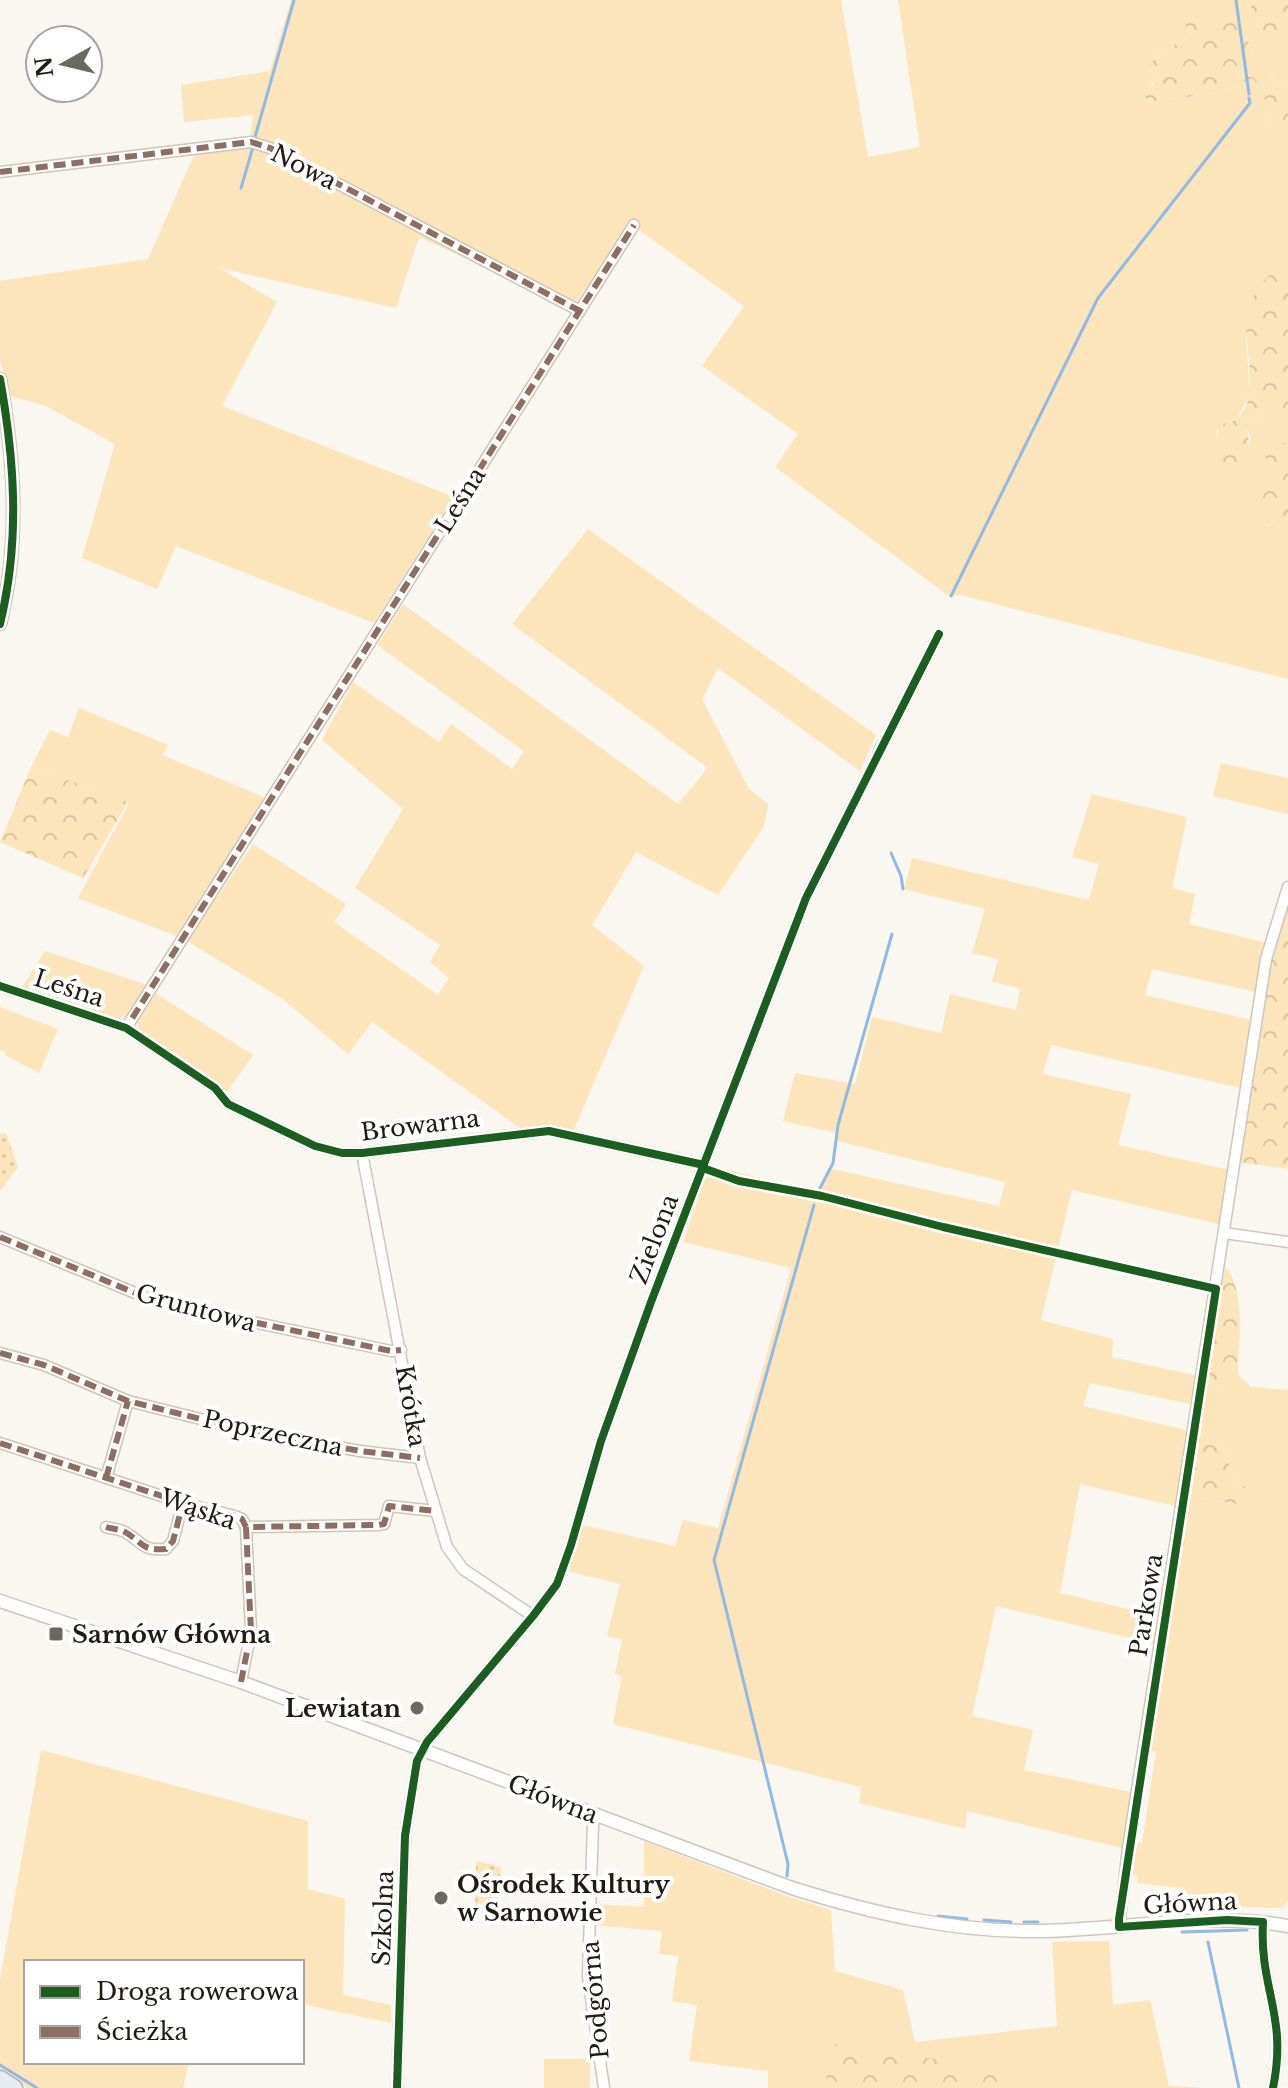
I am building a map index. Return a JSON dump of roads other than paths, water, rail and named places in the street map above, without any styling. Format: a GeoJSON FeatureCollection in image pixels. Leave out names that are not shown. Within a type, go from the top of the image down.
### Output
{"type":"FeatureCollection","features":[{"type":"Feature","properties":{"kind":"main road"},"geometry":{"type":"LineString","coordinates":[[0,2079],[14,2088]]}},
{"type":"Feature","properties":{"kind":"street","name":"Nowa"},"geometry":{"type":"LineString","coordinates":[[0,172],[251,142],[270,148],[580,311]]}},
{"type":"Feature","properties":{"kind":"street","name":"Leśna"},"geometry":{"type":"LineString","coordinates":[[0,986],[126,1028],[634,225]]}},
{"type":"Feature","properties":{"kind":"street"},"geometry":{"type":"LineString","coordinates":[[0,379],[11,440],[14,510],[10,575],[0,624]]}},
{"type":"Feature","properties":{"kind":"street","name":"Zielona"},"geometry":{"type":"LineString","coordinates":[[422,1751],[557,1584],[601,1441],[806,898],[939,634]]}},
{"type":"Feature","properties":{"kind":"street","name":"Parkowa"},"geometry":{"type":"LineString","coordinates":[[1119,1927],[1128,1848],[1266,959],[1288,887]]}},
{"type":"Feature","properties":{"kind":"street","name":"Browarna"},"geometry":{"type":"LineString","coordinates":[[126,1028],[215,1088],[228,1104],[315,1146],[342,1153],[549,1131],[704,1165]]}},
{"type":"Feature","properties":{"kind":"street","name":"Krótka"},"geometry":{"type":"LineString","coordinates":[[362,1153],[420,1458],[447,1547],[456,1562],[533,1616]]}},
{"type":"Feature","properties":{"kind":"street"},"geometry":{"type":"LineString","coordinates":[[1224,1233],[1288,1242]]}},
{"type":"Feature","properties":{"kind":"street","name":"Gruntowa"},"geometry":{"type":"LineString","coordinates":[[0,1237],[157,1302],[391,1351],[401,1350]]}},
{"type":"Feature","properties":{"kind":"street","name":"Poprzeczna"},"geometry":{"type":"LineString","coordinates":[[0,1353],[44,1365],[128,1401],[245,1430],[360,1451],[420,1458]]}},
{"type":"Feature","properties":{"kind":"street"},"geometry":{"type":"LineString","coordinates":[[106,1478],[128,1401]]}},
{"type":"Feature","properties":{"kind":"street","name":"Wąska"},"geometry":{"type":"LineString","coordinates":[[0,1443],[183,1503],[235,1516],[242,1519],[246,1527],[378,1525],[384,1524],[389,1506],[435,1511]]}},
{"type":"Feature","properties":{"kind":"street"},"geometry":{"type":"LineString","coordinates":[[106,1527],[124,1531],[150,1550],[166,1549],[173,1541],[183,1503]]}},
{"type":"Feature","properties":{"kind":"street"},"geometry":{"type":"LineString","coordinates":[[241,1682],[251,1631],[246,1527]]}},
{"type":"Feature","properties":{"kind":"street","name":"Główna"},"geometry":{"type":"LineString","coordinates":[[0,1601],[241,1682],[596,1816],[838,1903],[904,1918],[974,1928],[1119,1927],[1227,1920],[1288,1926]]}},
{"type":"Feature","properties":{"kind":"street","name":"Szkolna"},"geometry":{"type":"LineString","coordinates":[[397,2088],[405,1836],[415,1771],[422,1751]]}},
{"type":"Feature","properties":{"kind":"street","name":"Podgórna"},"geometry":{"type":"LineString","coordinates":[[596,1816],[593,1824],[588,1977],[604,2088]]}},
{"type":"Feature","properties":{"kind":"street"},"geometry":{"type":"LineString","coordinates":[[1263,1922],[1268,1964],[1286,2032],[1282,2065],[1273,2088]]}},
{"type":"Feature","properties":{"kind":"waterway"},"geometry":{"type":"LineString","coordinates":[[255,137],[294,0]]}},
{"type":"Feature","properties":{"kind":"waterway"},"geometry":{"type":"LineString","coordinates":[[1236,0],[1249,94]]}},
{"type":"Feature","properties":{"kind":"waterway"},"geometry":{"type":"LineString","coordinates":[[951,596],[1098,298],[1250,103],[1249,98]]}},
{"type":"Feature","properties":{"kind":"waterway"},"geometry":{"type":"LineString","coordinates":[[241,188],[253,147]]}},
{"type":"Feature","properties":{"kind":"waterway"},"geometry":{"type":"LineString","coordinates":[[874,751],[879,741]]}},
{"type":"Feature","properties":{"kind":"waterway"},"geometry":{"type":"LineString","coordinates":[[891,853],[903,889]]}},
{"type":"Feature","properties":{"kind":"waterway"},"geometry":{"type":"LineString","coordinates":[[818,1192],[833,1163],[838,1125],[892,934]]}},
{"type":"Feature","properties":{"kind":"waterway"},"geometry":{"type":"LineString","coordinates":[[787,1876],[788,1864],[714,1560],[814,1205]]}},
{"type":"Feature","properties":{"kind":"waterway"},"geometry":{"type":"LineString","coordinates":[[938,1916],[967,1919]]}},
{"type":"Feature","properties":{"kind":"waterway"},"geometry":{"type":"LineString","coordinates":[[984,1920],[1011,1922]]}},
{"type":"Feature","properties":{"kind":"waterway"},"geometry":{"type":"LineString","coordinates":[[1024,1922],[1038,1922]]}},
{"type":"Feature","properties":{"kind":"waterway"},"geometry":{"type":"LineString","coordinates":[[1182,1932],[1247,1930]]}},
{"type":"Feature","properties":{"kind":"waterway"},"geometry":{"type":"LineString","coordinates":[[1208,1942],[1239,2088]]}},
{"type":"Feature","properties":{"kind":"waterway"},"geometry":{"type":"LineString","coordinates":[[0,2065],[37,2088]]}},
{"type":"Feature","properties":{"kind":"place","name":"Sarnów Główna"},"geometry":{"type":"Point","coordinates":[56,1634]}},
{"type":"Feature","properties":{"kind":"place","name":"Lewiatan"},"geometry":{"type":"Point","coordinates":[417,1708]}},
{"type":"Feature","properties":{"kind":"place","name":"Ośrodek Kultury w Sarnowie"},"geometry":{"type":"Point","coordinates":[441,1898]}}]}
